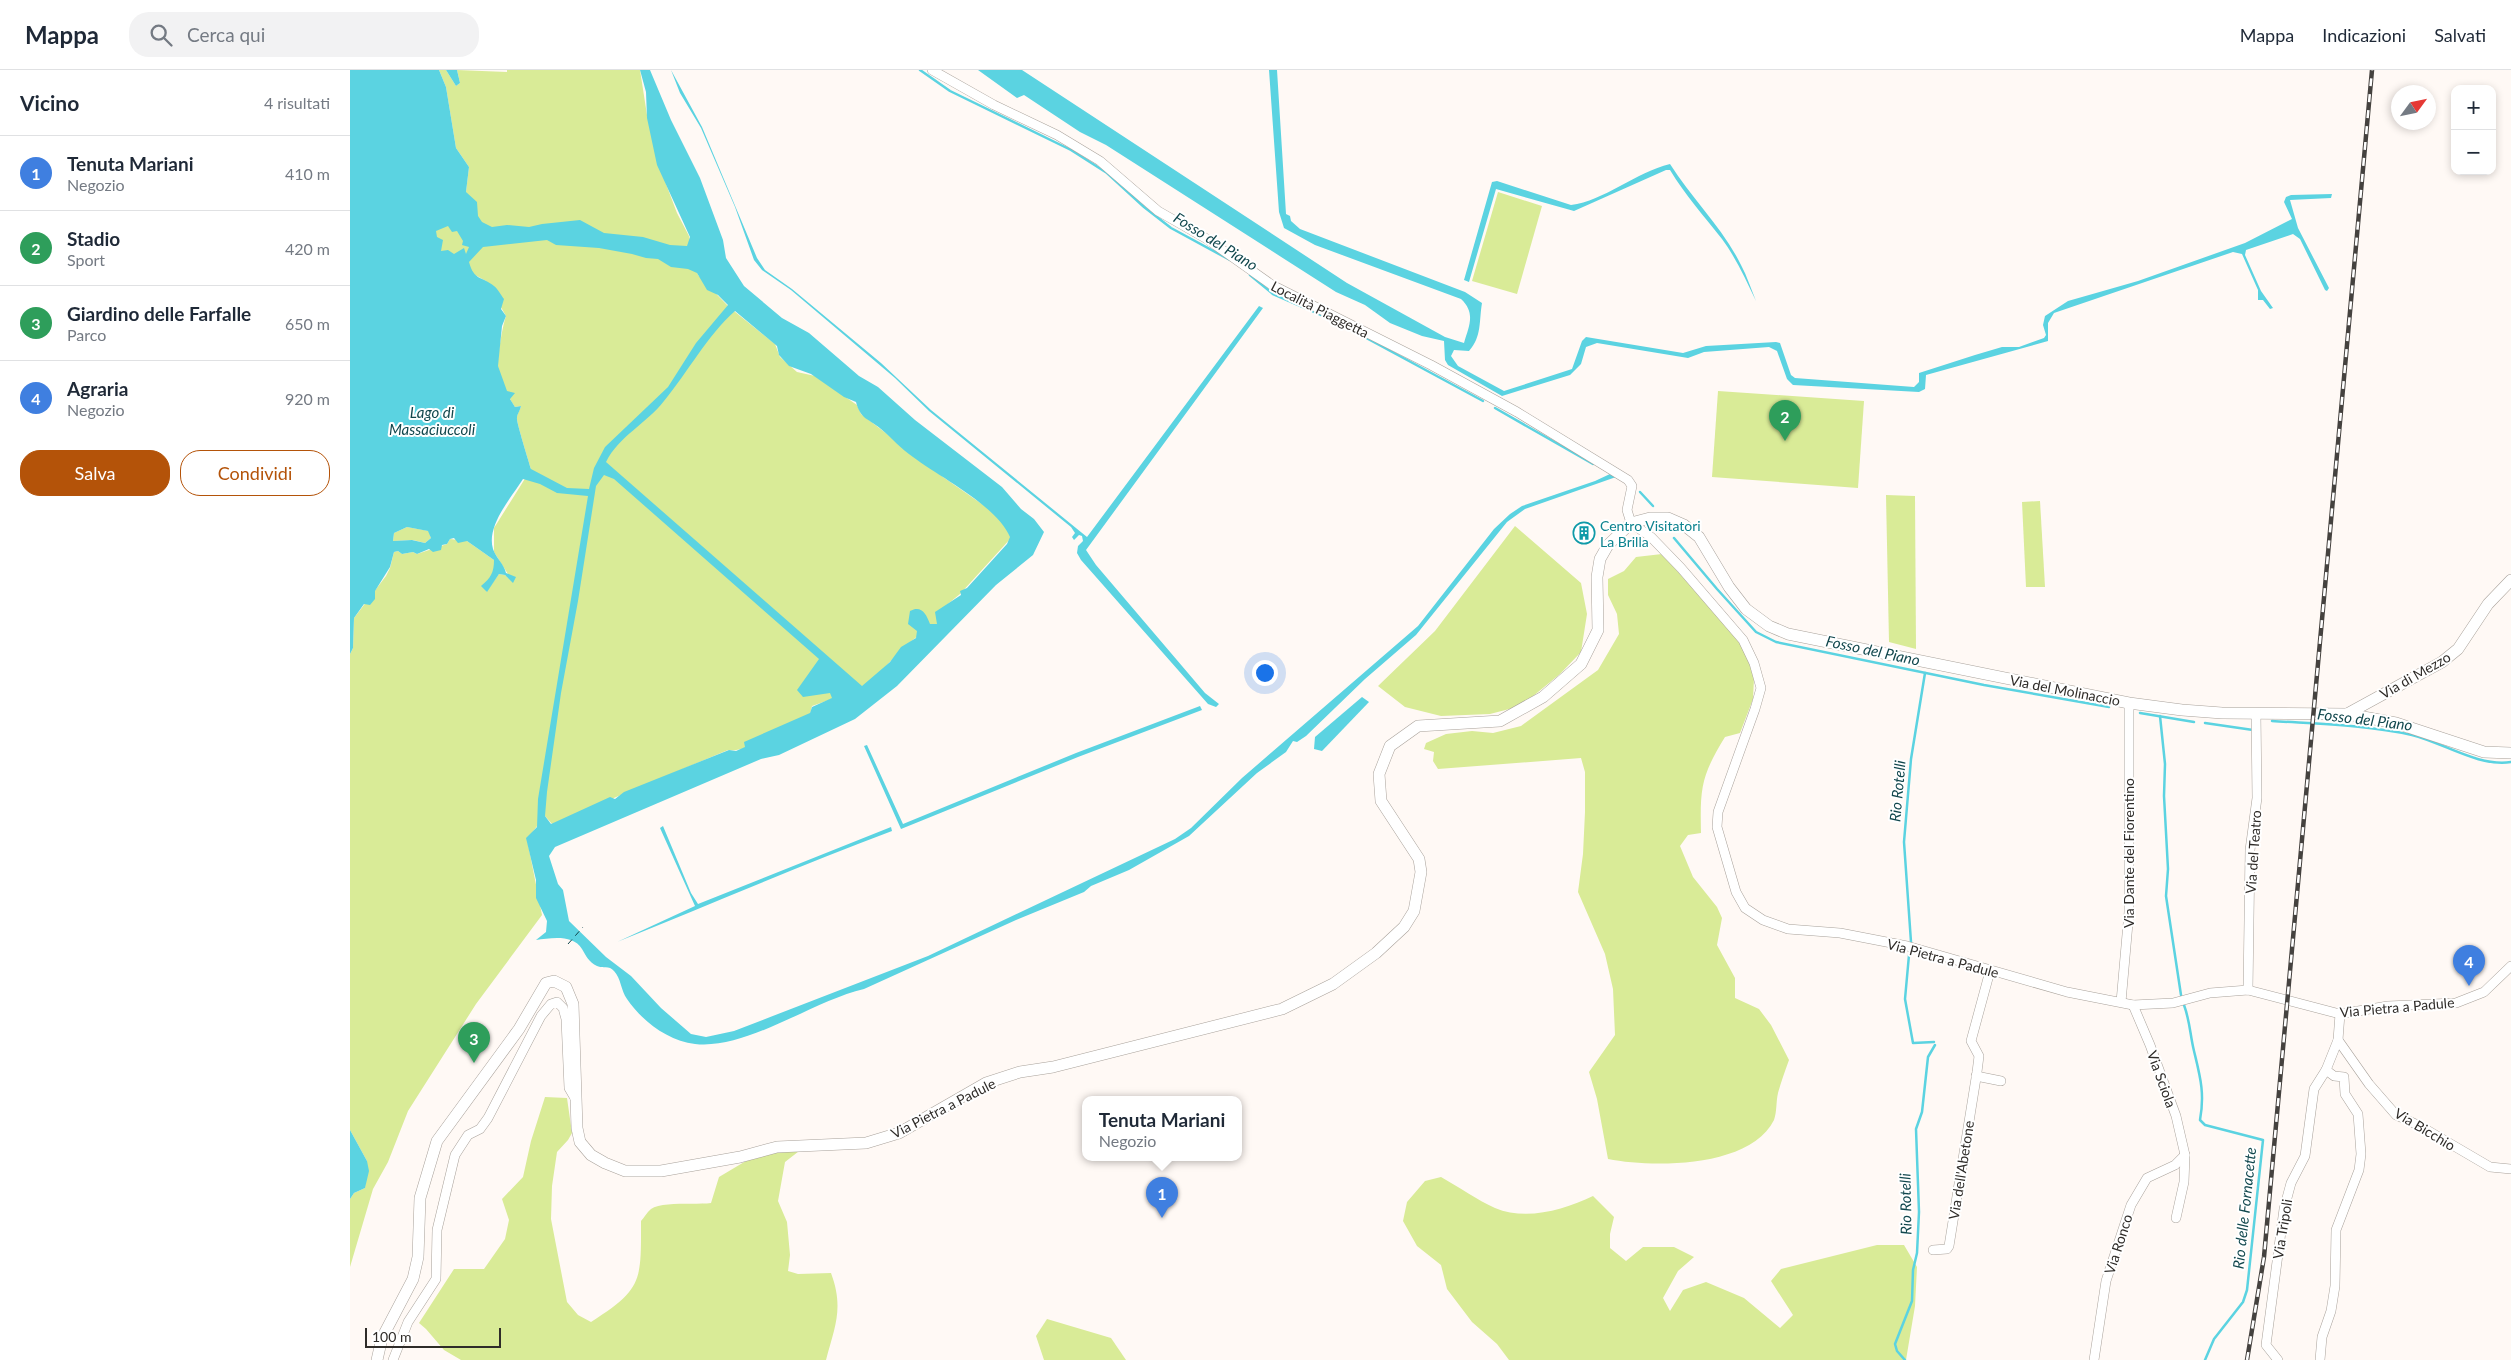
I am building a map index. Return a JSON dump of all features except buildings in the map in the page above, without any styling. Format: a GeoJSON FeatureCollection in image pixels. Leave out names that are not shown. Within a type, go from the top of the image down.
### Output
{"type":"FeatureCollection","features":[{"type":"Feature","properties":{"kind":"street","name":"Località Piaggetta"},"geometry":{"type":"LineString","coordinates":[[932,70],[994,105],[1057,136],[1100,161],[1158,211],[1207,239],[1272,285],[1431,365],[1517,412],[1618,473],[1628,480],[1632,486],[1627,510],[1631,523]]}},
{"type":"Feature","properties":{"kind":"street","name":"Via del Molinaccio"},"geometry":{"type":"LineString","coordinates":[[1631,523],[1650,518],[1668,518],[1684,525],[1699,537],[1729,587],[1746,609],[1770,626],[1788,634],[2129,703],[2182,710],[2347,714],[2396,723],[2484,752],[2511,753]]}},
{"type":"Feature","properties":{"kind":"street","name":"Via Pietra a Padule"},"geometry":{"type":"LineString","coordinates":[[377,1360],[382,1338],[413,1279],[418,1257],[420,1198],[438,1141],[514,1036],[546,984],[554,981],[566,987],[574,1004],[577,1128],[580,1142],[591,1155],[625,1171],[661,1171],[740,1157],[777,1147],[866,1143],[899,1133],[986,1083],[1020,1072],[1053,1067],[1282,1009],[1333,984],[1376,953],[1404,927],[1414,910],[1420,882],[1419,859],[1381,801],[1379,774],[1390,746],[1418,726],[1500,721],[1543,698],[1581,664],[1598,630],[1597,577],[1600,560],[1608,545],[1631,523],[1651,537],[1681,568],[1743,640],[1754,663],[1761,688],[1718,812],[1717,827],[1736,892],[1745,908],[1763,920],[1788,929],[1840,933],[1907,946],[2068,992],[2133,1005],[2174,1003],[2210,993],[2248,990],[2340,1014],[2388,1006],[2456,1003],[2484,992],[2511,966]]}},
{"type":"Feature","properties":{"kind":"street","name":"Via di Mezzo"},"geometry":{"type":"LineString","coordinates":[[2347,714],[2442,662],[2458,649],[2488,604],[2511,580]]}},
{"type":"Feature","properties":{"kind":"street"},"geometry":{"type":"LineString","coordinates":[[2379,696],[2377,707],[2380,720]]}},
{"type":"Feature","properties":{"kind":"street","name":"Via Dante del Fiorentino"},"geometry":{"type":"LineString","coordinates":[[2121,1002],[2129,912],[2129,703]]}},
{"type":"Feature","properties":{"kind":"street","name":"Via del Teatro"},"geometry":{"type":"LineString","coordinates":[[2248,990],[2250,850],[2257,798],[2256,713]]}},
{"type":"Feature","properties":{"kind":"street","name":"Via dell'Abetone"},"geometry":{"type":"LineString","coordinates":[[1933,1250],[1947,1249],[1949,1246],[1976,1076],[1978,1056],[1971,1041],[1990,971]]}},
{"type":"Feature","properties":{"kind":"street"},"geometry":{"type":"LineString","coordinates":[[392,1360],[408,1322],[436,1279],[437,1230],[454,1155],[468,1135],[480,1129],[488,1118],[541,1016],[551,1004],[557,1002],[563,1008],[566,1019],[569,1088],[577,1102]]}},
{"type":"Feature","properties":{"kind":"street","name":"Via Sciola"},"geometry":{"type":"LineString","coordinates":[[2133,1005],[2176,1116],[2185,1155],[2184,1182],[2176,1218]]}},
{"type":"Feature","properties":{"kind":"street","name":"Via Tripoli"},"geometry":{"type":"LineString","coordinates":[[2278,1360],[2266,1345],[2284,1209],[2291,1183],[2305,1156],[2314,1089],[2326,1070],[2338,1040],[2340,1014]]}},
{"type":"Feature","properties":{"kind":"street","name":"Via Bicchio"},"geometry":{"type":"LineString","coordinates":[[2338,1040],[2361,1074],[2396,1115],[2420,1126],[2490,1166],[2511,1169]]}},
{"type":"Feature","properties":{"kind":"street"},"geometry":{"type":"LineString","coordinates":[[2326,1070],[2334,1076],[2352,1078],[2361,1074]]}},
{"type":"Feature","properties":{"kind":"street"},"geometry":{"type":"LineString","coordinates":[[1976,1076],[2001,1082]]}},
{"type":"Feature","properties":{"kind":"street"},"geometry":{"type":"LineString","coordinates":[[2320,1360],[2322,1337],[2331,1311],[2335,1286],[2336,1230],[2359,1170],[2361,1154],[2358,1114],[2345,1094],[2344,1077]]}},
{"type":"Feature","properties":{"kind":"street","name":"Via Ronco"},"geometry":{"type":"LineString","coordinates":[[2094,1360],[2106,1281],[2131,1205],[2147,1178],[2175,1165],[2185,1155]]}},
{"type":"Feature","properties":{"kind":"green space"},"geometry":{"type":"Polygon","coordinates":[[[439,70],[446,70],[456,86],[460,83],[457,70],[507,72],[507,70],[640,70],[647,115],[666,184],[677,213],[689,236],[698,275],[729,307],[775,344],[780,357],[797,372],[815,376],[857,405],[861,414],[943,477],[989,509],[1004,522],[1011,538],[960,594],[938,612],[938,624],[913,640],[875,677],[839,702],[832,699],[812,706],[810,714],[758,743],[736,750],[728,750],[552,824],[545,816],[527,839],[542,915],[476,1004],[408,1111],[388,1162],[373,1189],[350,1267],[350,1199],[354,1193],[365,1188],[367,1161],[350,1130],[350,654],[353,648],[354,618],[386,576],[394,552],[398,551],[402,554],[413,552],[417,554],[447,544],[450,539],[467,541],[494,560],[494,569],[486,592],[499,574],[505,575],[513,582],[494,552],[494,528],[531,469],[517,421],[517,415],[521,406],[515,407],[512,403],[502,382],[498,367],[500,341],[506,316],[486,281],[446,259],[427,236],[444,203],[466,192],[469,167],[456,148],[446,87],[439,70]]]}},
{"type":"Feature","properties":{"kind":"green space"},"geometry":{"type":"Polygon","coordinates":[[[1498,192],[1542,206],[1517,294],[1472,281],[1498,192]]]}},
{"type":"Feature","properties":{"kind":"green space"},"geometry":{"type":"Polygon","coordinates":[[[1718,391],[1864,401],[1858,488],[1712,477],[1718,391]]]}},
{"type":"Feature","properties":{"kind":"green space"},"geometry":{"type":"Polygon","coordinates":[[[1886,495],[1915,496],[1916,649],[1889,642],[1886,495]]]}},
{"type":"Feature","properties":{"kind":"green space"},"geometry":{"type":"Polygon","coordinates":[[[2040,501],[2045,587],[2026,587],[2022,502],[2040,501]]]}},
{"type":"Feature","properties":{"kind":"green space"},"geometry":{"type":"Polygon","coordinates":[[[1515,526],[1581,583],[1587,614],[1581,652],[1560,674],[1521,706],[1490,714],[1441,716],[1405,707],[1378,686],[1435,631],[1515,526]]]}},
{"type":"Feature","properties":{"kind":"green space"},"geometry":{"type":"Polygon","coordinates":[[[407,527],[429,531],[431,538],[425,543],[413,540],[393,541],[394,533],[407,527]]]}},
{"type":"Feature","properties":{"kind":"green space"},"geometry":{"type":"Polygon","coordinates":[[[1662,554],[1745,647],[1754,678],[1753,699],[1740,733],[1725,737],[1707,773],[1702,793],[1701,833],[1688,835],[1680,846],[1693,877],[1717,907],[1722,918],[1717,945],[1735,978],[1735,998],[1759,1009],[1771,1025],[1789,1060],[1778,1093],[1774,1120],[1762,1136],[1744,1148],[1723,1156],[1699,1161],[1650,1163],[1608,1159],[1597,1099],[1589,1072],[1615,1035],[1613,989],[1605,954],[1578,892],[1583,854],[1585,812],[1585,772],[1581,758],[1438,769],[1433,761],[1434,752],[1424,749],[1426,743],[1446,734],[1472,731],[1493,733],[1521,726],[1598,670],[1619,634],[1617,614],[1608,595],[1608,579],[1624,571],[1636,557],[1662,554]]]}},
{"type":"Feature","properties":{"kind":"green space"},"geometry":{"type":"Polygon","coordinates":[[[545,1097],[567,1098],[572,1133],[557,1152],[552,1186],[551,1219],[567,1302],[578,1315],[591,1322],[621,1301],[636,1282],[639,1271],[641,1221],[651,1209],[671,1204],[711,1203],[719,1177],[756,1155],[803,1148],[785,1162],[778,1201],[787,1222],[790,1255],[788,1271],[798,1274],[831,1273],[835,1285],[838,1307],[837,1317],[826,1360],[461,1360],[444,1350],[419,1323],[454,1269],[484,1269],[505,1239],[509,1220],[502,1199],[523,1177],[531,1141],[545,1097]]]}},
{"type":"Feature","properties":{"kind":"green space"},"geometry":{"type":"Polygon","coordinates":[[[1441,1177],[1495,1208],[1519,1214],[1545,1212],[1570,1206],[1593,1196],[1614,1217],[1610,1234],[1610,1248],[1626,1261],[1643,1247],[1674,1247],[1694,1257],[1678,1271],[1663,1298],[1670,1311],[1683,1290],[1706,1282],[1744,1298],[1780,1328],[1793,1315],[1771,1281],[1781,1269],[1877,1245],[1904,1245],[1917,1267],[1915,1306],[1906,1360],[1509,1360],[1497,1344],[1472,1322],[1447,1289],[1441,1265],[1417,1246],[1403,1221],[1407,1202],[1425,1181],[1441,1177]]]}},
{"type":"Feature","properties":{"kind":"green space"},"geometry":{"type":"Polygon","coordinates":[[[1047,1319],[1111,1338],[1126,1360],[1044,1360],[1036,1336],[1047,1319]]]}},
{"type":"Feature","properties":{"kind":"water","name":"Lago di Massaciuccoli"},"geometry":{"type":"Polygon","coordinates":[[[350,70],[439,70],[446,87],[456,148],[469,167],[466,192],[477,202],[478,216],[482,222],[492,227],[507,225],[529,227],[580,220],[604,233],[643,237],[670,245],[687,246],[690,237],[657,165],[647,118],[646,92],[640,70],[650,70],[671,120],[700,178],[723,240],[726,258],[744,286],[782,318],[809,333],[859,376],[878,387],[915,420],[1002,487],[1021,509],[1034,519],[1044,532],[1033,555],[996,585],[897,686],[855,719],[779,755],[761,759],[555,847],[549,856],[558,884],[563,890],[569,921],[606,957],[631,976],[661,1008],[691,1034],[706,1037],[734,1031],[928,956],[1175,839],[1191,828],[1242,778],[1418,626],[1494,529],[1510,514],[1522,506],[1610,474],[1616,477],[1525,509],[1507,522],[1416,635],[1365,679],[1306,736],[1297,742],[1293,741],[1286,752],[1257,773],[1189,836],[1129,870],[1091,886],[1084,892],[1016,920],[864,989],[844,995],[758,1032],[736,1040],[715,1044],[685,1042],[656,1029],[640,1015],[627,999],[614,971],[610,968],[599,967],[594,964],[588,959],[578,944],[573,941],[561,938],[536,940],[546,932],[547,921],[536,898],[536,880],[526,838],[537,827],[538,799],[588,496],[557,493],[540,484],[523,479],[501,512],[493,531],[492,540],[494,552],[506,573],[516,577],[513,583],[505,575],[499,574],[487,592],[481,586],[491,574],[494,560],[467,541],[458,543],[454,538],[450,539],[447,544],[442,545],[441,550],[433,552],[429,549],[417,554],[413,552],[402,554],[398,551],[394,552],[390,567],[375,591],[375,599],[370,605],[364,604],[354,618],[353,648],[350,654],[350,70]],[[448,226],[436,231],[437,237],[443,240],[441,251],[448,250],[454,254],[464,248],[466,254],[469,247],[462,245],[463,241],[457,231],[452,232],[448,226]],[[547,240],[483,247],[469,262],[473,272],[494,286],[504,299],[501,309],[506,316],[502,326],[498,366],[507,391],[515,393],[510,399],[515,407],[521,406],[517,415],[517,421],[531,469],[567,488],[589,489],[594,468],[605,447],[668,387],[696,343],[728,305],[718,295],[707,290],[697,273],[688,269],[671,267],[658,259],[599,248],[556,245],[547,240]],[[735,311],[725,321],[664,401],[649,417],[625,437],[606,462],[862,686],[890,662],[901,647],[916,638],[917,631],[908,624],[910,611],[917,609],[923,611],[930,624],[937,624],[935,612],[961,595],[960,591],[967,588],[1007,544],[1010,537],[1003,525],[981,503],[904,451],[881,429],[863,416],[856,402],[844,397],[811,374],[789,366],[779,355],[777,346],[735,311]],[[604,475],[596,486],[561,693],[547,792],[545,816],[551,824],[610,797],[615,799],[624,792],[729,750],[736,751],[745,747],[744,742],[810,713],[812,707],[832,698],[830,693],[803,697],[797,690],[819,659],[614,479],[604,475]],[[407,527],[394,533],[393,541],[412,540],[425,543],[431,538],[428,531],[407,527]]]}},
{"type":"Feature","properties":{"kind":"water"},"geometry":{"type":"Polygon","coordinates":[[[446,70],[457,70],[460,83],[456,86],[446,70]]]}},
{"type":"Feature","properties":{"kind":"water"},"geometry":{"type":"Polygon","coordinates":[[[671,70],[702,127],[757,258],[765,270],[792,289],[881,363],[931,410],[1087,537],[1259,306],[1263,308],[1086,550],[1096,565],[1205,693],[1219,704],[1216,707],[1208,704],[1081,560],[1077,553],[1078,546],[1083,541],[1082,536],[1079,535],[1074,540],[1072,537],[1075,533],[1071,527],[929,411],[895,378],[791,290],[762,270],[754,260],[735,207],[701,128],[680,93],[671,70]]]}},
{"type":"Feature","properties":{"kind":"water"},"geometry":{"type":"Polygon","coordinates":[[[978,70],[1022,70],[1347,283],[1445,337],[1464,343],[1470,315],[1466,304],[1461,299],[1315,245],[1284,228],[1279,212],[1269,70],[1277,70],[1286,214],[1290,216],[1291,221],[1300,229],[1465,292],[1482,303],[1478,334],[1473,346],[1469,351],[1454,350],[1451,356],[1458,366],[1504,391],[1572,369],[1582,341],[1586,337],[1683,353],[1706,346],[1776,342],[1780,343],[1791,375],[1795,378],[1914,387],[1919,382],[1919,373],[2002,347],[2019,347],[2044,338],[2046,335],[2043,325],[2045,316],[2068,301],[2138,281],[2245,243],[2292,219],[2284,202],[2286,197],[2291,195],[2332,194],[2331,198],[2290,200],[2298,228],[2329,288],[2327,291],[2325,290],[2300,239],[2293,234],[2246,250],[2245,255],[2261,291],[2273,308],[2270,309],[2263,300],[2258,300],[2258,290],[2242,254],[2233,252],[2054,313],[2048,323],[2048,341],[1926,375],[1925,389],[1919,392],[1793,385],[1787,379],[1777,351],[1769,347],[1704,352],[1688,358],[1597,343],[1586,347],[1581,364],[1570,375],[1502,396],[1448,365],[1445,360],[1444,341],[1422,336],[1390,323],[1365,305],[1336,292],[1106,145],[1080,132],[1024,95],[1017,98],[978,70]]]}},
{"type":"Feature","properties":{"kind":"water"},"geometry":{"type":"Polygon","coordinates":[[[1670,164],[1734,251],[1756,301],[1727,246],[1688,197],[1670,170],[1666,170],[1574,211],[1496,189],[1469,282],[1464,280],[1492,182],[1497,181],[1571,205],[1596,198],[1645,173],[1670,164]]]}},
{"type":"Feature","properties":{"kind":"water"},"geometry":{"type":"Polygon","coordinates":[[[1362,697],[1369,702],[1322,751],[1314,749],[1315,737],[1362,697]]]}},
{"type":"Feature","properties":{"kind":"water"},"geometry":{"type":"Polygon","coordinates":[[[1200,706],[1202,710],[1078,757],[901,829],[864,746],[867,745],[903,824],[1076,753],[1200,706]]]}},
{"type":"Feature","properties":{"kind":"water"},"geometry":{"type":"Polygon","coordinates":[[[663,826],[691,893],[698,904],[891,827],[892,831],[617,942],[695,906],[660,828],[663,826]]]}},
{"type":"Feature","properties":{"kind":"water"},"geometry":{"type":"Polygon","coordinates":[[[350,1130],[367,1161],[369,1171],[365,1188],[354,1193],[350,1199],[350,1130]]]}},
{"type":"Feature","properties":{"kind":"waterway","name":"Fosso del Piano"},"geometry":{"type":"LineString","coordinates":[[920,70],[950,91],[1071,150],[1107,173],[1144,207],[1171,228],[1230,260]]}},
{"type":"Feature","properties":{"kind":"waterway","name":"Fosso del Piano"},"geometry":{"type":"LineString","coordinates":[[1250,275],[1273,294],[1326,317]]}},
{"type":"Feature","properties":{"kind":"waterway","name":"Fosso del Piano"},"geometry":{"type":"LineString","coordinates":[[1357,333],[1483,401]]}},
{"type":"Feature","properties":{"kind":"waterway","name":"Fosso del Piano"},"geometry":{"type":"LineString","coordinates":[[1495,408],[1593,464]]}},
{"type":"Feature","properties":{"kind":"waterway","name":"Fosso del Piano"},"geometry":{"type":"LineString","coordinates":[[1640,492],[1653,506]]}},
{"type":"Feature","properties":{"kind":"waterway","name":"Fosso del Piano"},"geometry":{"type":"LineString","coordinates":[[1674,538],[1756,632],[1776,642],[1984,685],[2109,707]]}},
{"type":"Feature","properties":{"kind":"waterway","name":"Rio Rotelli"},"geometry":{"type":"LineString","coordinates":[[1911,942],[1904,842],[1911,759],[1925,673]]}},
{"type":"Feature","properties":{"kind":"waterway","name":"Fosso del Piano"},"geometry":{"type":"LineString","coordinates":[[2140,713],[2194,722]]}},
{"type":"Feature","properties":{"kind":"waterway"},"geometry":{"type":"LineString","coordinates":[[2160,716],[2165,764],[2164,796],[2168,869],[2166,896],[2181,995]]}},
{"type":"Feature","properties":{"kind":"waterway","name":"Fosso del Piano"},"geometry":{"type":"LineString","coordinates":[[2272,721],[2378,729],[2412,735],[2486,761],[2511,762]]}},
{"type":"Feature","properties":{"kind":"waterway","name":"Fosso del Piano"},"geometry":{"type":"LineString","coordinates":[[2205,723],[2253,730]]}},
{"type":"Feature","properties":{"kind":"waterway","name":"Rio Rotelli"},"geometry":{"type":"LineString","coordinates":[[1909,955],[1905,999],[1913,1043],[1934,1042]]}},
{"type":"Feature","properties":{"kind":"waterway","name":"Rio delle Fornacette"},"geometry":{"type":"LineString","coordinates":[[2184,1005],[2201,1085],[2200,1120],[2205,1125],[2263,1140],[2247,1290],[2243,1302],[2214,1339],[2205,1360]]}},
{"type":"Feature","properties":{"kind":"waterway","name":"Rio Rotelli"},"geometry":{"type":"LineString","coordinates":[[1905,1360],[1897,1351],[1895,1344],[1912,1301],[1919,1212],[1916,1129],[1922,1112],[1928,1057],[1935,1045]]}},
{"type":"Feature","properties":{"kind":"ferry route"},"geometry":{"type":"LineString","coordinates":[[568,944],[583,927]]}},
{"type":"Feature","properties":{"kind":"railway"},"geometry":{"type":"LineString","coordinates":[[2247,1360],[2264,1257],[2372,70]]}},
{"type":"Feature","properties":{"kind":"place","name":"Stadio"},"geometry":{"type":"Point","coordinates":[1785,441]}},
{"type":"Feature","properties":{"kind":"place","name":"Centro Visitatori La Brilla"},"geometry":{"type":"Point","coordinates":[1584,533]}},
{"type":"Feature","properties":{"kind":"place","name":"Agraria"},"geometry":{"type":"Point","coordinates":[2469,986]}},
{"type":"Feature","properties":{"kind":"place","name":"Giardino delle Farfalle"},"geometry":{"type":"Point","coordinates":[474,1063]}},
{"type":"Feature","properties":{"kind":"place","name":"Tenuta Mariani"},"geometry":{"type":"Point","coordinates":[1162,1218]}}]}
